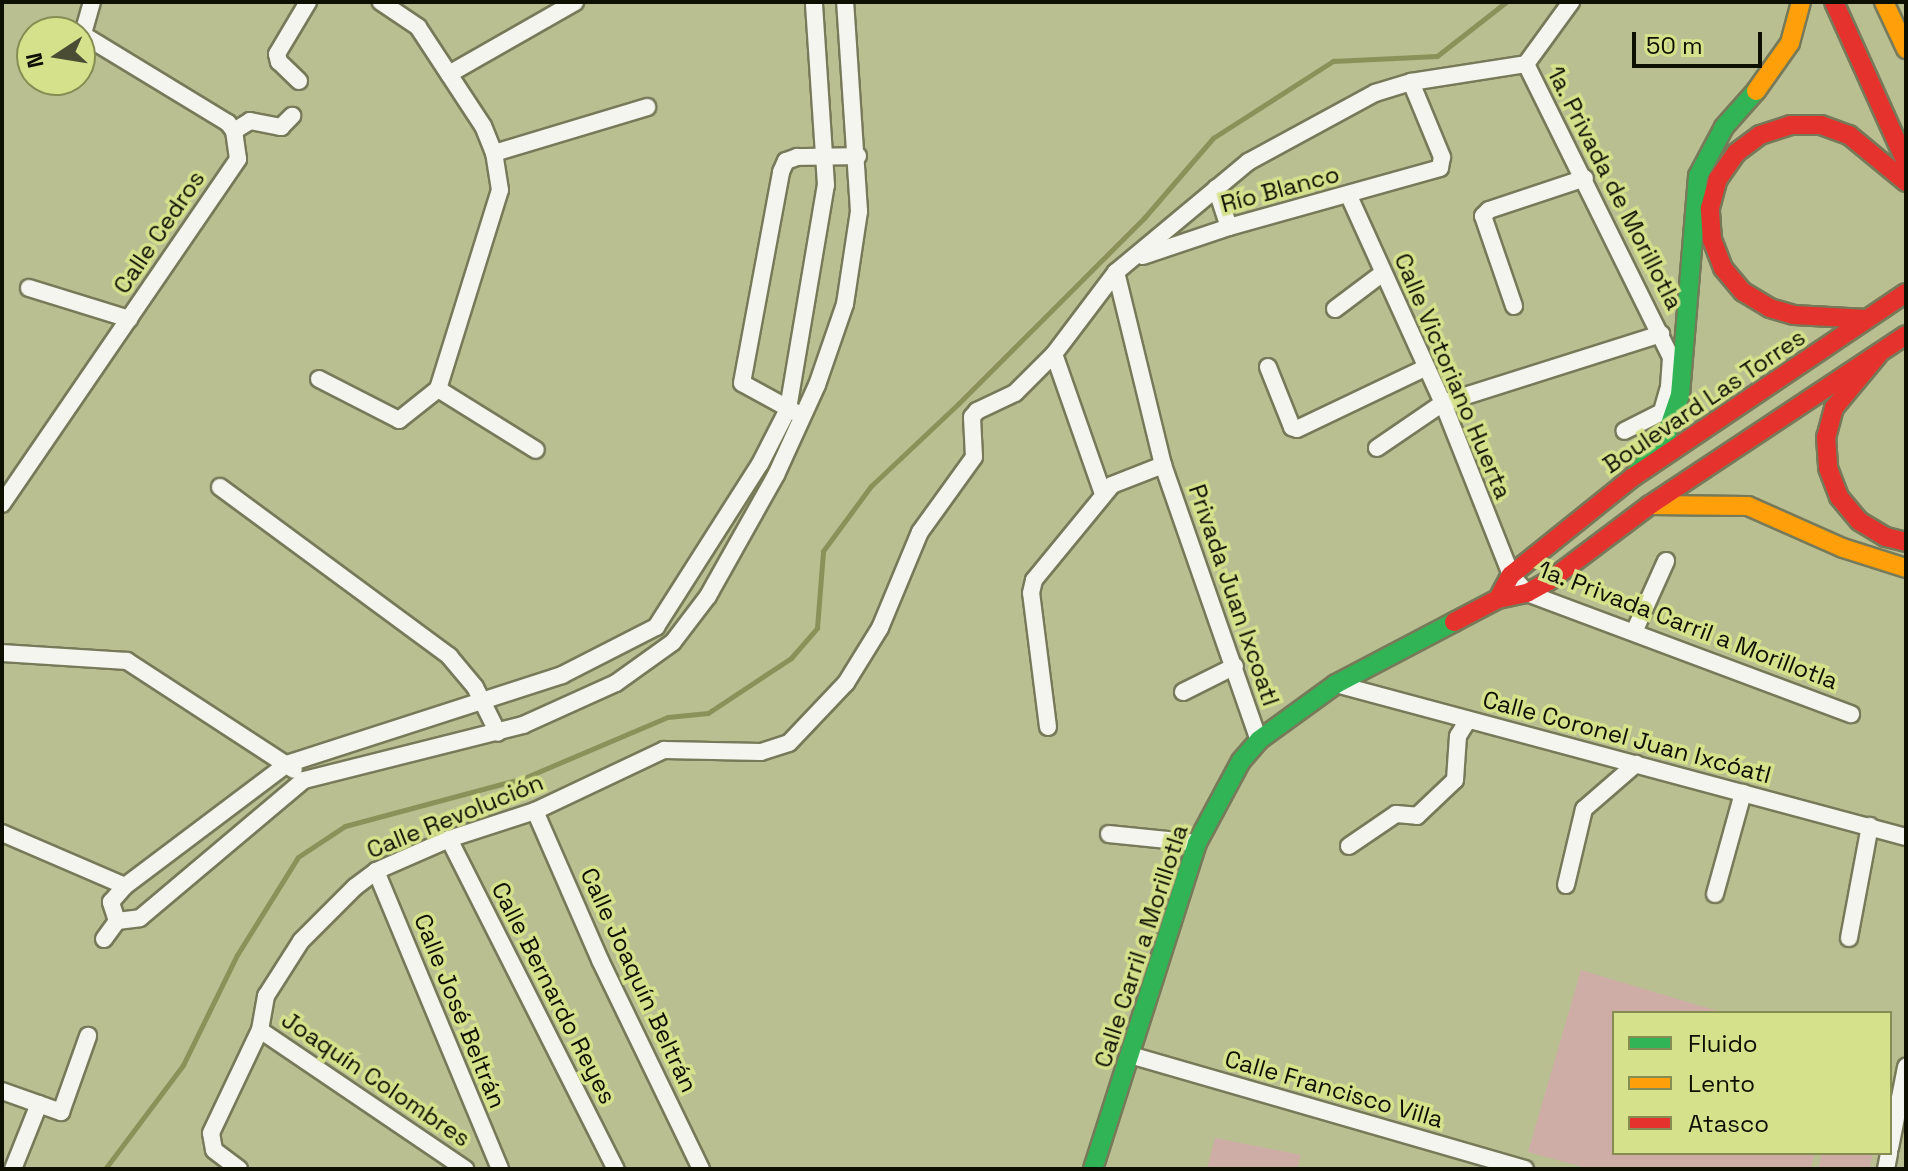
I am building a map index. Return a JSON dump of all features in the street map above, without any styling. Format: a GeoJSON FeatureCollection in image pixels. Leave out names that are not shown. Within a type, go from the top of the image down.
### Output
{"type":"FeatureCollection","features":[{"type":"Feature","properties":{"kind":"main road"},"geometry":{"type":"LineString","coordinates":[[1633,477],[1665,439],[1680,395],[1698,176],[1724,127],[1775,68],[1790,43],[1801,2]]}},
{"type":"Feature","properties":{"kind":"main road"},"geometry":{"type":"LineString","coordinates":[[1834,2],[1906,162]]}},
{"type":"Feature","properties":{"kind":"main road"},"geometry":{"type":"LineString","coordinates":[[1884,2],[1906,49]]}},
{"type":"Feature","properties":{"kind":"main road"},"geometry":{"type":"LineString","coordinates":[[1867,319],[1794,315],[1770,308],[1743,292],[1723,268],[1712,240],[1710,208],[1718,179],[1736,153],[1760,135],[1790,125],[1821,125],[1849,135],[1906,182]]}},
{"type":"Feature","properties":{"kind":"main road","name":"Boulevard Las Torres"},"geometry":{"type":"LineString","coordinates":[[1511,575],[1633,477],[1906,293]]}},
{"type":"Feature","properties":{"kind":"main road"},"geometry":{"type":"LineString","coordinates":[[1650,505],[1906,335]]}},
{"type":"Feature","properties":{"kind":"main road"},"geometry":{"type":"LineString","coordinates":[[1878,355],[1834,408],[1826,437],[1828,468],[1839,497],[1859,521],[1886,537],[1906,542]]}},
{"type":"Feature","properties":{"kind":"main road"},"geometry":{"type":"LineString","coordinates":[[1650,505],[1711,503],[1748,506],[1843,548],[1906,568]]}},
{"type":"Feature","properties":{"kind":"main road","name":"Calle Carril a Morillotla"},"geometry":{"type":"LineString","coordinates":[[1093,1169],[1197,843],[1241,761],[1259,740],[1336,684],[1498,599],[1527,593],[1549,581],[1650,505]]}},
{"type":"Feature","properties":{"kind":"main road"},"geometry":{"type":"LineString","coordinates":[[1498,599],[1511,575]]}},
{"type":"Feature","properties":{"kind":"street"},"geometry":{"type":"LineString","coordinates":[[299,81],[279,62],[277,54],[308,2]]}},
{"type":"Feature","properties":{"kind":"street"},"geometry":{"type":"LineString","coordinates":[[319,379],[399,420],[438,389],[500,190],[494,153],[483,126],[418,27],[381,2]]}},
{"type":"Feature","properties":{"kind":"street"},"geometry":{"type":"LineString","coordinates":[[449,74],[575,2]]}},
{"type":"Feature","properties":{"kind":"street"},"geometry":{"type":"LineString","coordinates":[[117,921],[111,902],[125,886],[287,764],[485,703],[562,675],[656,627],[796,413],[826,185],[814,2]]}},
{"type":"Feature","properties":{"kind":"street"},"geometry":{"type":"LineString","coordinates":[[104,939],[117,921],[140,918],[304,780],[498,733],[569,706],[616,683],[673,642],[708,596],[845,304],[859,211],[858,156],[845,2]]}},
{"type":"Feature","properties":{"kind":"street"},"geometry":{"type":"LineString","coordinates":[[1103,494],[1054,354],[1116,272],[1248,162],[1375,93],[1411,82],[1526,64],[1571,2]]}},
{"type":"Feature","properties":{"kind":"street"},"geometry":{"type":"LineString","coordinates":[[96,48],[228,123],[234,131],[250,121],[281,127],[292,116]]}},
{"type":"Feature","properties":{"kind":"street","name":"1a. Privada de Morillotla"},"geometry":{"type":"LineString","coordinates":[[1526,64],[1585,178],[1671,358],[1669,387],[1662,412],[1624,431]]}},
{"type":"Feature","properties":{"kind":"street","name":"Río Blanco"},"geometry":{"type":"LineString","coordinates":[[1133,259],[1229,227],[1349,196],[1440,168],[1442,157],[1411,82]]}},
{"type":"Feature","properties":{"kind":"street"},"geometry":{"type":"LineString","coordinates":[[494,153],[647,107]]}},
{"type":"Feature","properties":{"kind":"street","name":"Calle Cedros"},"geometry":{"type":"LineString","coordinates":[[2,504],[238,159],[234,131]]}},
{"type":"Feature","properties":{"kind":"street"},"geometry":{"type":"LineString","coordinates":[[796,413],[742,383],[781,172],[786,161],[858,156]]}},
{"type":"Feature","properties":{"kind":"street"},"geometry":{"type":"LineString","coordinates":[[1514,306],[1483,216],[1489,210],[1585,178]]}},
{"type":"Feature","properties":{"kind":"street"},"geometry":{"type":"LineString","coordinates":[[1216,188],[1229,227]]}},
{"type":"Feature","properties":{"kind":"street","name":"Calle Victoriano Huerta"},"geometry":{"type":"LineString","coordinates":[[1349,196],[1443,403],[1511,575]]}},
{"type":"Feature","properties":{"kind":"street","name":"Privada Juan Ixcoatl"},"geometry":{"type":"LineString","coordinates":[[1116,272],[1163,465],[1259,740]]}},
{"type":"Feature","properties":{"kind":"street"},"geometry":{"type":"LineString","coordinates":[[1335,309],[1383,273]]}},
{"type":"Feature","properties":{"kind":"street"},"geometry":{"type":"LineString","coordinates":[[29,288],[129,319]]}},
{"type":"Feature","properties":{"kind":"street"},"geometry":{"type":"LineString","coordinates":[[1377,448],[1443,403],[1661,334]]}},
{"type":"Feature","properties":{"kind":"street","name":"Calle Revolución"},"geometry":{"type":"LineString","coordinates":[[239,1169],[214,1150],[211,1133],[260,1030],[266,996],[301,941],[355,887],[376,871],[449,839],[535,811],[664,750],[761,752],[789,743],[846,683],[880,628],[920,532],[974,457],[972,417],[977,411],[1015,393],[1054,354]]}},
{"type":"Feature","properties":{"kind":"street"},"geometry":{"type":"LineString","coordinates":[[1268,367],[1292,427],[1297,429],[1425,368]]}},
{"type":"Feature","properties":{"kind":"street"},"geometry":{"type":"LineString","coordinates":[[438,389],[536,450]]}},
{"type":"Feature","properties":{"kind":"street","name":"Privada Juan Ixcoatl"},"geometry":{"type":"LineString","coordinates":[[1048,727],[1031,593],[1034,580],[1112,485],[1163,465]]}},
{"type":"Feature","properties":{"kind":"street"},"geometry":{"type":"LineString","coordinates":[[220,487],[449,656],[485,703],[498,733]]}},
{"type":"Feature","properties":{"kind":"street"},"geometry":{"type":"LineString","coordinates":[[1634,632],[1666,561]]}},
{"type":"Feature","properties":{"kind":"street","name":"1a. Privada Carril a Morillotla"},"geometry":{"type":"LineString","coordinates":[[1511,575],[1527,593],[1851,714]]}},
{"type":"Feature","properties":{"kind":"street"},"geometry":{"type":"LineString","coordinates":[[2,653],[127,661],[287,764],[304,780]]}},
{"type":"Feature","properties":{"kind":"street"},"geometry":{"type":"LineString","coordinates":[[1183,692],[1235,666]]}},
{"type":"Feature","properties":{"kind":"street","name":"Calle Coronel Juan Ixcóatl"},"geometry":{"type":"LineString","coordinates":[[1336,684],[1906,837]]}},
{"type":"Feature","properties":{"kind":"street"},"geometry":{"type":"LineString","coordinates":[[1349,846],[1396,814],[1417,816],[1455,780],[1458,736],[1468,720]]}},
{"type":"Feature","properties":{"kind":"street"},"geometry":{"type":"LineString","coordinates":[[1566,885],[1584,809],[1636,764]]}},
{"type":"Feature","properties":{"kind":"street"},"geometry":{"type":"LineString","coordinates":[[1715,894],[1743,793]]}},
{"type":"Feature","properties":{"kind":"street","name":"Calle Joaquín Beltrán"},"geometry":{"type":"LineString","coordinates":[[535,811],[600,960],[701,1169]]}},
{"type":"Feature","properties":{"kind":"street"},"geometry":{"type":"LineString","coordinates":[[1849,938],[1870,826]]}},
{"type":"Feature","properties":{"kind":"street"},"geometry":{"type":"LineString","coordinates":[[2,833],[125,886]]}},
{"type":"Feature","properties":{"kind":"street"},"geometry":{"type":"LineString","coordinates":[[1109,834],[1197,843]]}},
{"type":"Feature","properties":{"kind":"street","name":"Calle Bernardo Reyes"},"geometry":{"type":"LineString","coordinates":[[449,839],[616,1169]]}},
{"type":"Feature","properties":{"kind":"street","name":"Calle José Beltrán"},"geometry":{"type":"LineString","coordinates":[[376,871],[500,1169]]}},
{"type":"Feature","properties":{"kind":"street","name":"Joaquín Colombres"},"geometry":{"type":"LineString","coordinates":[[260,1030],[465,1169]]}},
{"type":"Feature","properties":{"kind":"street"},"geometry":{"type":"LineString","coordinates":[[2,1091],[59,1112],[63,1110],[88,1036]]}},
{"type":"Feature","properties":{"kind":"street","name":"Calle Francisco Villa"},"geometry":{"type":"LineString","coordinates":[[1130,1055],[1525,1169]]}},
{"type":"Feature","properties":{"kind":"street"},"geometry":{"type":"LineString","coordinates":[[1892,1140],[1906,1067]]}},
{"type":"Feature","properties":{"kind":"street"},"geometry":{"type":"LineString","coordinates":[[13,1169],[39,1104]]}},
{"type":"Feature","properties":{"kind":"shaded area"},"geometry":{"type":"Polygon","coordinates":[[[1581,970],[1717,1011],[1612,1011],[1612,1155],[1814,1155],[1810,1169],[1590,1169],[1528,1152],[1581,970]]]}},
{"type":"Feature","properties":{"kind":"shaded area"},"geometry":{"type":"Polygon","coordinates":[[[1215,1138],[1301,1155],[1297,1169],[1207,1169],[1215,1138]]]}},
{"type":"Feature","properties":{"kind":"shaded area"},"geometry":{"type":"Polygon","coordinates":[[[1822,1155],[1872,1155],[1869,1169],[1818,1169],[1822,1155]]]}},
{"type":"Feature","properties":{"kind":"waterway"},"geometry":{"type":"LineString","coordinates":[[105,1169],[183,1065],[237,955],[298,857],[345,826],[524,778],[668,717],[708,713],[791,658],[817,628],[823,551],[871,486],[959,403],[1144,218],[1213,138],[1333,61],[1437,56],[1506,2]]}},
{"type":"Feature","properties":{"kind":"traffic: fast"},"geometry":{"type":"LineString","coordinates":[[1633,477],[1665,439],[1680,395],[1698,176],[1724,127],[1756,91]]}},
{"type":"Feature","properties":{"kind":"traffic: fast"},"geometry":{"type":"LineString","coordinates":[[1093,1169],[1197,843],[1241,761],[1259,740],[1336,684],[1454,622]]}},
{"type":"Feature","properties":{"kind":"traffic: slow"},"geometry":{"type":"LineString","coordinates":[[1756,91],[1790,43],[1801,2]]}},
{"type":"Feature","properties":{"kind":"traffic: slow"},"geometry":{"type":"LineString","coordinates":[[1884,2],[1906,49]]}},
{"type":"Feature","properties":{"kind":"traffic: slow"},"geometry":{"type":"LineString","coordinates":[[1650,505],[1748,506],[1843,548],[1906,568]]}},
{"type":"Feature","properties":{"kind":"traffic: jam"},"geometry":{"type":"LineString","coordinates":[[1834,2],[1906,162]]}},
{"type":"Feature","properties":{"kind":"traffic: jam"},"geometry":{"type":"LineString","coordinates":[[1867,319],[1794,315],[1770,308],[1743,292],[1723,268],[1712,240],[1710,208],[1718,179],[1736,153],[1760,135],[1790,125],[1821,125],[1849,135],[1906,182]]}},
{"type":"Feature","properties":{"kind":"traffic: jam"},"geometry":{"type":"LineString","coordinates":[[1498,599],[1511,575],[1633,477],[1906,293]]}},
{"type":"Feature","properties":{"kind":"traffic: jam"},"geometry":{"type":"LineString","coordinates":[[1454,622],[1498,599],[1527,593],[1549,581],[1650,505],[1906,335]]}},
{"type":"Feature","properties":{"kind":"traffic: jam"},"geometry":{"type":"LineString","coordinates":[[1878,355],[1834,408],[1826,437],[1828,468],[1839,497],[1859,521],[1886,537],[1906,542]]}}]}
